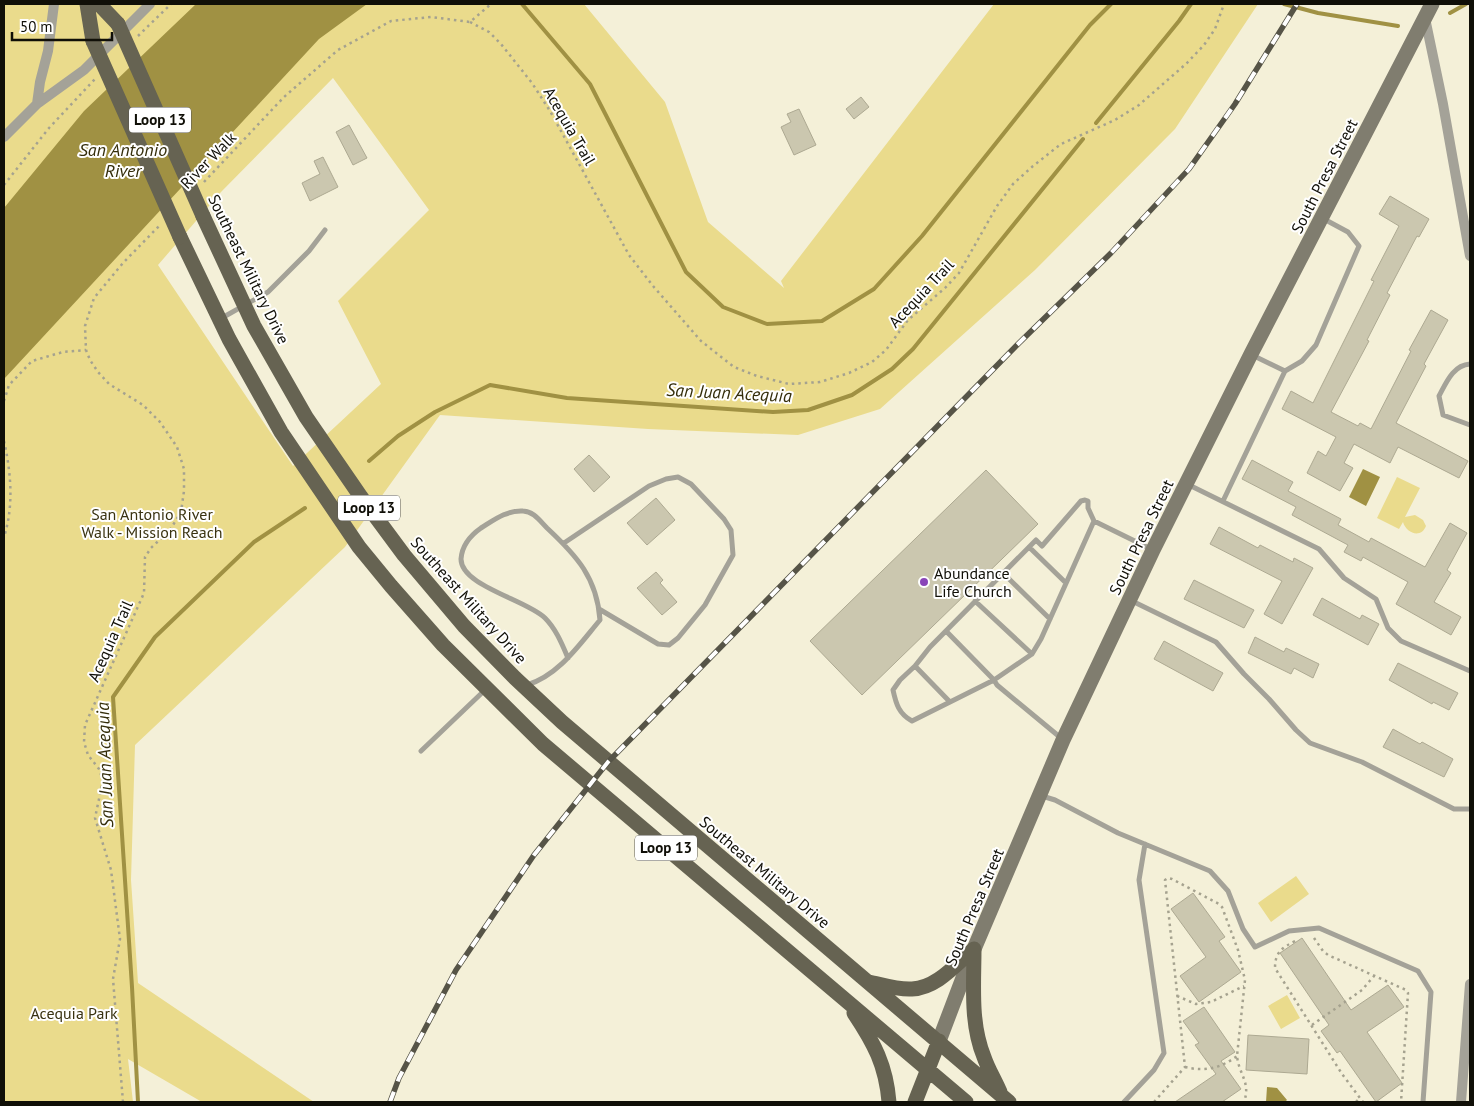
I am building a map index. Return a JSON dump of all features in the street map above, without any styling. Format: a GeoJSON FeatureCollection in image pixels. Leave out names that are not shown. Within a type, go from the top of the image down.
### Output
{"type":"FeatureCollection","features":[{"type":"Feature","properties":{"kind":"main road","name":"Loop 13"},"geometry":{"type":"LineString","coordinates":[[87,4],[93,41],[219,320],[281,432],[359,547],[443,645],[543,744],[966,1102]]}},
{"type":"Feature","properties":{"kind":"main road","name":"Southeast Military Drive"},"geometry":{"type":"LineString","coordinates":[[99,4],[118,24],[245,306],[306,417],[404,555],[464,626],[524,686],[600,755],[939,1041],[1006,1100]]}},
{"type":"Feature","properties":{"kind":"main road","name":"South Presa Street"},"geometry":{"type":"LineString","coordinates":[[915,1102],[974,949],[1063,740],[1153,550],[1251,354],[1432,4]]}},
{"type":"Feature","properties":{"kind":"main road"},"geometry":{"type":"LineString","coordinates":[[505,706],[524,686]]}},
{"type":"Feature","properties":{"kind":"main road"},"geometry":{"type":"LineString","coordinates":[[868,981],[897,988],[914,989],[926,986],[938,980],[974,949]]}},
{"type":"Feature","properties":{"kind":"main road"},"geometry":{"type":"LineString","coordinates":[[974,949],[974,1010],[978,1035],[983,1056],[1006,1100]]}},
{"type":"Feature","properties":{"kind":"main road"},"geometry":{"type":"LineString","coordinates":[[843,997],[872,1041],[881,1061],[888,1089],[889,1102]]}},
{"type":"Feature","properties":{"kind":"street"},"geometry":{"type":"LineString","coordinates":[[37,104],[40,82],[48,51],[54,4]]}},
{"type":"Feature","properties":{"kind":"street"},"geometry":{"type":"LineString","coordinates":[[4,137],[37,104],[84,70],[150,4]]}},
{"type":"Feature","properties":{"kind":"street"},"geometry":{"type":"LineString","coordinates":[[1424,18],[1443,104],[1470,256]]}},
{"type":"Feature","properties":{"kind":"street"},"geometry":{"type":"LineString","coordinates":[[1461,1102],[1470,984]]}},
{"type":"Feature","properties":{"kind":"lane"},"geometry":{"type":"LineString","coordinates":[[1223,501],[1285,372],[1302,361],[1316,345],[1359,246],[1348,232],[1322,218]]}},
{"type":"Feature","properties":{"kind":"lane"},"geometry":{"type":"LineString","coordinates":[[219,320],[268,292],[309,251],[326,230]]}},
{"type":"Feature","properties":{"kind":"lane"},"geometry":{"type":"LineString","coordinates":[[1251,354],[1285,372]]}},
{"type":"Feature","properties":{"kind":"lane"},"geometry":{"type":"LineString","coordinates":[[1470,364],[1463,365],[1449,377],[1439,396],[1443,415],[1470,425]]}},
{"type":"Feature","properties":{"kind":"lane"},"geometry":{"type":"LineString","coordinates":[[564,543],[649,486],[666,479],[678,477],[690,484],[724,519],[731,530],[733,555],[706,605],[670,645],[658,644],[599,610]]}},
{"type":"Feature","properties":{"kind":"lane"},"geometry":{"type":"LineString","coordinates":[[1187,484],[1319,550],[1344,578],[1376,599],[1388,628],[1401,641],[1470,671]]}},
{"type":"Feature","properties":{"kind":"lane"},"geometry":{"type":"LineString","coordinates":[[1094,521],[1041,639],[1032,654],[994,680],[912,721],[900,713],[893,690],[900,680],[1036,540],[1042,546],[1081,501],[1088,501],[1088,508],[1094,521],[1153,550]]}},
{"type":"Feature","properties":{"kind":"lane"},"geometry":{"type":"LineString","coordinates":[[524,686],[542,681],[568,658],[600,620],[599,610],[594,589],[587,574],[578,559],[564,543],[532,514],[516,511],[501,516],[477,531],[465,544],[461,558],[465,571],[489,589],[532,608],[546,619],[555,631],[568,658]]}},
{"type":"Feature","properties":{"kind":"lane"},"geometry":{"type":"LineString","coordinates":[[1029,547],[1066,583]]}},
{"type":"Feature","properties":{"kind":"lane"},"geometry":{"type":"LineString","coordinates":[[1003,573],[1050,619]]}},
{"type":"Feature","properties":{"kind":"lane"},"geometry":{"type":"LineString","coordinates":[[1129,600],[1216,642],[1310,743],[1362,762],[1454,809],[1470,809]]}},
{"type":"Feature","properties":{"kind":"lane"},"geometry":{"type":"LineString","coordinates":[[975,601],[1032,654]]}},
{"type":"Feature","properties":{"kind":"lane"},"geometry":{"type":"LineString","coordinates":[[946,631],[994,680],[996,685],[1063,740]]}},
{"type":"Feature","properties":{"kind":"lane"},"geometry":{"type":"LineString","coordinates":[[915,666],[950,702]]}},
{"type":"Feature","properties":{"kind":"lane"},"geometry":{"type":"LineString","coordinates":[[421,751],[487,688]]}},
{"type":"Feature","properties":{"kind":"lane"},"geometry":{"type":"LineString","coordinates":[[1040,794],[1118,833],[1210,871],[1228,891],[1243,929],[1255,947],[1288,931],[1319,928],[1418,971],[1431,992],[1423,1102]]}},
{"type":"Feature","properties":{"kind":"lane"},"geometry":{"type":"LineString","coordinates":[[1124,1102],[1154,1070],[1164,1053],[1139,880],[1145,844]]}},
{"type":"Feature","properties":{"kind":"path"},"geometry":{"type":"LineString","coordinates":[[138,36],[171,4]]}},
{"type":"Feature","properties":{"kind":"path"},"geometry":{"type":"LineString","coordinates":[[470,22],[491,4]]}},
{"type":"Feature","properties":{"kind":"path","name":"Acequia Trail"},"geometry":{"type":"LineString","coordinates":[[470,22],[488,32],[501,44],[532,83],[550,111],[629,255],[652,286],[701,341],[734,367],[757,376],[789,384],[820,382],[849,373],[872,362],[886,350],[908,320],[945,288],[959,272],[997,206],[1013,184],[1062,144],[1115,120],[1139,105],[1187,63],[1204,45],[1215,29],[1223,5]]}},
{"type":"Feature","properties":{"kind":"path","name":"River Walk"},"geometry":{"type":"LineString","coordinates":[[203,182],[284,97],[338,50],[391,22],[431,18],[470,22]]}},
{"type":"Feature","properties":{"kind":"path"},"geometry":{"type":"LineString","coordinates":[[4,185],[49,128],[98,76]]}},
{"type":"Feature","properties":{"kind":"path"},"geometry":{"type":"LineString","coordinates":[[4,401],[9,385],[32,361],[63,352],[86,350],[86,326],[94,298],[123,263],[164,222]]}},
{"type":"Feature","properties":{"kind":"path","name":"Acequia Trail"},"geometry":{"type":"LineString","coordinates":[[86,350],[98,372],[109,384],[143,405],[160,422],[177,446],[184,469],[184,491],[181,512],[170,530],[151,548],[145,557],[144,593],[85,724],[84,742],[88,755],[99,769],[103,780],[95,818],[111,870],[120,939],[113,979],[122,1102]]}},
{"type":"Feature","properties":{"kind":"path"},"geometry":{"type":"LineString","coordinates":[[4,441],[11,494],[4,537]]}},
{"type":"Feature","properties":{"kind":"path"},"geometry":{"type":"LineString","coordinates":[[4,461],[8,460]]}},
{"type":"Feature","properties":{"kind":"path"},"geometry":{"type":"LineString","coordinates":[[1154,1102],[1185,1067],[1166,880],[1168,878],[1222,907],[1243,969],[1244,986],[1238,1064],[1247,1085],[1244,1102]]}},
{"type":"Feature","properties":{"kind":"path"},"geometry":{"type":"LineString","coordinates":[[1313,937],[1328,955],[1406,990],[1408,993],[1401,1102]]}},
{"type":"Feature","properties":{"kind":"path"},"geometry":{"type":"LineString","coordinates":[[1300,938],[1281,949],[1275,959],[1275,968],[1342,1074],[1363,1102]]}},
{"type":"Feature","properties":{"kind":"path"},"geometry":{"type":"LineString","coordinates":[[1312,1025],[1362,990],[1374,976]]}},
{"type":"Feature","properties":{"kind":"path"},"geometry":{"type":"LineString","coordinates":[[1177,996],[1196,1004],[1211,1002],[1244,986]]}},
{"type":"Feature","properties":{"kind":"path"},"geometry":{"type":"LineString","coordinates":[[1185,1067],[1192,1069],[1219,1067],[1238,1056]]}},
{"type":"Feature","properties":{"kind":"path"},"geometry":{"type":"LineString","coordinates":[[1356,1102],[1360,1098]]}},
{"type":"Feature","properties":{"kind":"green space"},"geometry":{"type":"Polygon","coordinates":[[[4,4],[584,4],[665,102],[708,222],[784,288],[781,281],[994,4],[1258,4],[1175,129],[1035,270],[880,409],[798,435],[648,429],[440,415],[345,547],[135,745],[131,880],[138,983],[314,1102],[202,1102],[128,1059],[133,1102],[4,1102],[4,4]],[[333,78],[221,192],[158,265],[293,466],[381,384],[338,301],[429,210],[333,78]]]}},
{"type":"Feature","properties":{"kind":"green space"},"geometry":{"type":"Polygon","coordinates":[[[1397,477],[1420,488],[1405,517],[1415,515],[1423,520],[1426,526],[1421,532],[1410,532],[1403,522],[1399,529],[1377,518],[1397,477]]]}},
{"type":"Feature","properties":{"kind":"green space"},"geometry":{"type":"Polygon","coordinates":[[[1296,876],[1309,894],[1271,922],[1258,903],[1296,876]]]}},
{"type":"Feature","properties":{"kind":"green space"},"geometry":{"type":"Polygon","coordinates":[[[1287,995],[1300,1018],[1281,1029],[1268,1006],[1287,995]]]}},
{"type":"Feature","properties":{"kind":"water","name":"San Antonio River"},"geometry":{"type":"Polygon","coordinates":[[[196,4],[367,4],[319,39],[4,379],[4,208],[84,111],[196,4]]]}},
{"type":"Feature","properties":{"kind":"water"},"geometry":{"type":"Polygon","coordinates":[[[1363,469],[1380,477],[1366,506],[1349,497],[1363,469]]]}},
{"type":"Feature","properties":{"kind":"water"},"geometry":{"type":"Polygon","coordinates":[[[1267,1087],[1277,1088],[1287,1100],[1285,1102],[1266,1102],[1267,1087]]]}},
{"type":"Feature","properties":{"kind":"building"},"geometry":{"type":"Polygon","coordinates":[[[861,97],[869,107],[854,119],[846,109],[861,97]]]}},
{"type":"Feature","properties":{"kind":"building"},"geometry":{"type":"Polygon","coordinates":[[[799,109],[816,145],[794,155],[781,127],[791,122],[787,114],[799,109]]]}},
{"type":"Feature","properties":{"kind":"building"},"geometry":{"type":"Polygon","coordinates":[[[349,125],[367,158],[353,165],[336,132],[349,125]]]}},
{"type":"Feature","properties":{"kind":"building"},"geometry":{"type":"Polygon","coordinates":[[[323,157],[338,187],[310,201],[302,183],[320,174],[314,161],[323,157]]]}},
{"type":"Feature","properties":{"kind":"building"},"geometry":{"type":"Polygon","coordinates":[[[1390,196],[1429,219],[1419,237],[1417,236],[1387,293],[1390,295],[1367,340],[1369,341],[1331,412],[1358,426],[1360,423],[1371,429],[1411,351],[1409,350],[1431,310],[1448,320],[1424,364],[1426,366],[1396,423],[1468,461],[1459,478],[1398,447],[1390,463],[1354,444],[1344,463],[1353,468],[1340,491],[1307,473],[1318,451],[1326,456],[1336,437],[1282,409],[1291,391],[1313,403],[1374,281],[1371,280],[1399,226],[1379,214],[1390,196]]]}},
{"type":"Feature","properties":{"kind":"building"},"geometry":{"type":"Polygon","coordinates":[[[589,455],[610,477],[594,492],[574,469],[589,455]]]}},
{"type":"Feature","properties":{"kind":"building"},"geometry":{"type":"Polygon","coordinates":[[[1252,460],[1293,482],[1288,491],[1341,519],[1338,525],[1369,542],[1371,538],[1425,567],[1450,523],[1467,533],[1447,570],[1451,573],[1434,602],[1461,617],[1451,635],[1396,604],[1408,582],[1363,557],[1361,561],[1344,552],[1348,545],[1292,515],[1296,507],[1242,479],[1252,460]]]}},
{"type":"Feature","properties":{"kind":"building","name":"Abundance Life Church"},"geometry":{"type":"Polygon","coordinates":[[[986,470],[1038,524],[862,695],[810,641],[986,470]]]}},
{"type":"Feature","properties":{"kind":"building"},"geometry":{"type":"Polygon","coordinates":[[[656,498],[675,520],[647,545],[627,523],[656,498]]]}},
{"type":"Feature","properties":{"kind":"building"},"geometry":{"type":"Polygon","coordinates":[[[1219,527],[1258,548],[1260,545],[1293,562],[1294,558],[1313,568],[1282,624],[1264,614],[1282,581],[1210,544],[1219,527]]]}},
{"type":"Feature","properties":{"kind":"building"},"geometry":{"type":"Polygon","coordinates":[[[656,572],[663,580],[660,583],[677,602],[662,615],[637,588],[656,572]]]}},
{"type":"Feature","properties":{"kind":"building"},"geometry":{"type":"Polygon","coordinates":[[[1194,580],[1254,610],[1244,628],[1184,599],[1194,580]]]}},
{"type":"Feature","properties":{"kind":"building"},"geometry":{"type":"Polygon","coordinates":[[[1322,598],[1360,619],[1362,615],[1379,624],[1368,645],[1313,615],[1322,598]]]}},
{"type":"Feature","properties":{"kind":"building"},"geometry":{"type":"Polygon","coordinates":[[[1255,637],[1284,652],[1286,648],[1319,664],[1313,678],[1294,668],[1291,674],[1248,653],[1255,637]]]}},
{"type":"Feature","properties":{"kind":"building"},"geometry":{"type":"Polygon","coordinates":[[[1164,641],[1223,673],[1213,691],[1154,659],[1164,641]]]}},
{"type":"Feature","properties":{"kind":"building"},"geometry":{"type":"Polygon","coordinates":[[[1398,663],[1458,693],[1449,710],[1433,702],[1432,704],[1389,680],[1398,663]]]}},
{"type":"Feature","properties":{"kind":"building"},"geometry":{"type":"Polygon","coordinates":[[[1393,729],[1453,759],[1444,777],[1383,747],[1393,729]]]}},
{"type":"Feature","properties":{"kind":"building"},"geometry":{"type":"Polygon","coordinates":[[[1193,893],[1225,937],[1219,941],[1241,972],[1199,1002],[1180,976],[1206,957],[1171,909],[1193,893]]]}},
{"type":"Feature","properties":{"kind":"building"},"geometry":{"type":"Polygon","coordinates":[[[1302,938],[1351,1010],[1388,985],[1404,1007],[1367,1032],[1402,1083],[1376,1102],[1340,1051],[1337,1053],[1321,1031],[1329,1025],[1280,953],[1302,938]]]}},
{"type":"Feature","properties":{"kind":"building"},"geometry":{"type":"Polygon","coordinates":[[[1204,1007],[1235,1052],[1221,1061],[1241,1089],[1222,1102],[1175,1102],[1216,1074],[1195,1045],[1199,1043],[1183,1021],[1204,1007]]]}},
{"type":"Feature","properties":{"kind":"building"},"geometry":{"type":"Polygon","coordinates":[[[1248,1035],[1309,1039],[1307,1074],[1246,1070],[1248,1035]]]}},
{"type":"Feature","properties":{"kind":"waterway"},"geometry":{"type":"LineString","coordinates":[[522,4],[590,84],[686,272],[723,307],[767,324],[822,321],[874,289],[922,236],[1090,25],[1111,4]]}},
{"type":"Feature","properties":{"kind":"waterway","name":"San Juan Acequia"},"geometry":{"type":"LineString","coordinates":[[1096,123],[1191,4]]}},
{"type":"Feature","properties":{"kind":"waterway"},"geometry":{"type":"LineString","coordinates":[[1284,4],[1318,13],[1398,26]]}},
{"type":"Feature","properties":{"kind":"waterway"},"geometry":{"type":"LineString","coordinates":[[1450,13],[1466,4]]}},
{"type":"Feature","properties":{"kind":"waterway","name":"San Juan Acequia"},"geometry":{"type":"LineString","coordinates":[[369,461],[398,436],[435,412],[490,385],[567,398],[773,412],[808,410],[852,395],[892,369],[913,349],[1083,139]]}},
{"type":"Feature","properties":{"kind":"waterway","name":"San Juan Acequia"},"geometry":{"type":"LineString","coordinates":[[138,1102],[113,697],[155,637],[254,542],[305,508]]}},
{"type":"Feature","properties":{"kind":"railway"},"geometry":{"type":"LineString","coordinates":[[390,1102],[399,1078],[456,970],[534,855],[608,762],[1018,344],[1111,253],[1189,169],[1235,104],[1297,4]]}},
{"type":"Feature","properties":{"kind":"place","name":"Abundance Life Church"},"geometry":{"type":"Point","coordinates":[924,582]}},
{"type":"Feature","properties":{"kind":"park label","name":"San Antonio River Walk - Mission Reach"},"geometry":{"type":"Point","coordinates":[152,523]}},
{"type":"Feature","properties":{"kind":"park label","name":"Acequia Park"},"geometry":{"type":"Point","coordinates":[74,1013]}}]}
